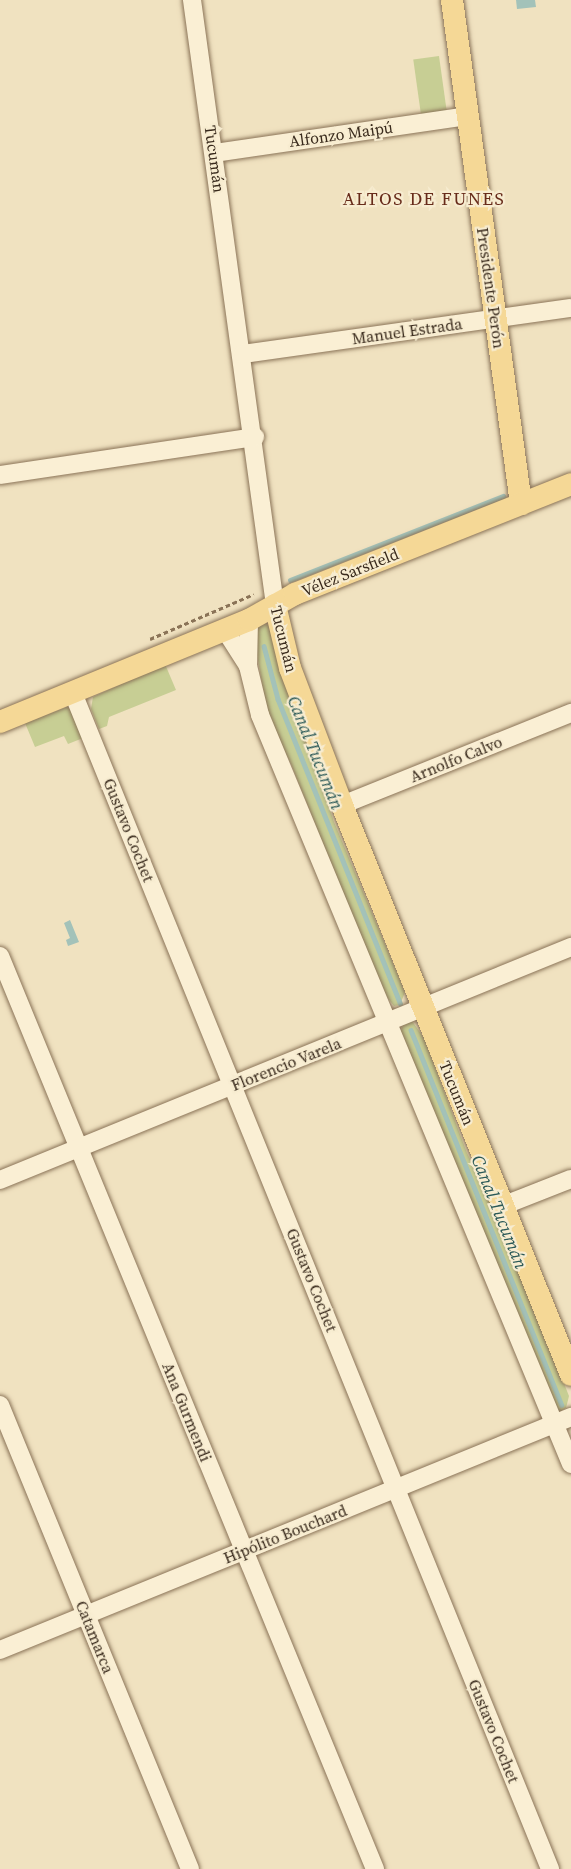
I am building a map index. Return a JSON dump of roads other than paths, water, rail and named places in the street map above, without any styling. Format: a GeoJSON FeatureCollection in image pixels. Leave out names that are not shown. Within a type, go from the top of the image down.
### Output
{"type":"FeatureCollection","features":[{"type":"Feature","properties":{"kind":"main road","name":"Presidente Perón"},"geometry":{"type":"LineString","coordinates":[[452,0],[521,504]]}},
{"type":"Feature","properties":{"kind":"main road","name":"Vélez Sarsfield"},"geometry":{"type":"LineString","coordinates":[[0,723],[249,620],[273,596],[571,484]]}},
{"type":"Feature","properties":{"kind":"main road","name":"Tucumán"},"geometry":{"type":"LineString","coordinates":[[273,596],[290,668],[342,805],[571,1375]]}},
{"type":"Feature","properties":{"kind":"street","name":"Tucumán"},"geometry":{"type":"LineString","coordinates":[[192,0],[255,437],[273,596]]}},
{"type":"Feature","properties":{"kind":"street","name":"Alfonzo Maipú"},"geometry":{"type":"LineString","coordinates":[[214,153],[468,116]]}},
{"type":"Feature","properties":{"kind":"street","name":"Manuel Estrada"},"geometry":{"type":"LineString","coordinates":[[243,354],[571,308]]}},
{"type":"Feature","properties":{"kind":"street"},"geometry":{"type":"LineString","coordinates":[[0,475],[255,437]]}},
{"type":"Feature","properties":{"kind":"street","name":"Tucumán"},"geometry":{"type":"LineString","coordinates":[[249,620],[248,666],[260,715],[387,1022],[563,1420],[571,1464]]}},
{"type":"Feature","properties":{"kind":"street","name":"Tucumán"},"geometry":{"type":"LineString","coordinates":[[225,630],[248,666]]}},
{"type":"Feature","properties":{"kind":"street","name":"Gustavo Cochet"},"geometry":{"type":"LineString","coordinates":[[72,693],[234,1085],[550,1869]]}},
{"type":"Feature","properties":{"kind":"street","name":"Arnolfo Calvo"},"geometry":{"type":"LineString","coordinates":[[342,805],[571,713]]}},
{"type":"Feature","properties":{"kind":"street","name":"Florencio Varela"},"geometry":{"type":"LineString","coordinates":[[0,1180],[571,947]]}},
{"type":"Feature","properties":{"kind":"street","name":"Ana Gurmendi"},"geometry":{"type":"LineString","coordinates":[[0,956],[375,1869]]}},
{"type":"Feature","properties":{"kind":"street"},"geometry":{"type":"LineString","coordinates":[[502,1206],[571,1179]]}},
{"type":"Feature","properties":{"kind":"street","name":"Catamarca"},"geometry":{"type":"LineString","coordinates":[[0,1405],[190,1869]]}},
{"type":"Feature","properties":{"kind":"street","name":"Hipólito Bouchard"},"geometry":{"type":"LineString","coordinates":[[0,1650],[563,1420]]}},
{"type":"Feature","properties":{"kind":"water"},"geometry":{"type":"Polygon","coordinates":[[[516,0],[535,0],[536,7],[517,9],[516,0]]]}},
{"type":"Feature","properties":{"kind":"water"},"geometry":{"type":"Polygon","coordinates":[[[70,920],[79,942],[68,946],[66,940],[70,938],[64,923],[70,920]]]}},
{"type":"Feature","properties":{"kind":"waterway"},"geometry":{"type":"LineString","coordinates":[[290,580],[503,496]]}},
{"type":"Feature","properties":{"kind":"waterway","name":"Canal Tucumán"},"geometry":{"type":"LineString","coordinates":[[264,646],[278,699],[400,1003]]}},
{"type":"Feature","properties":{"kind":"waterway","name":"Canal Tucumán"},"geometry":{"type":"LineString","coordinates":[[411,1030],[562,1405]]}},
{"type":"Feature","properties":{"kind":"district","name":"ALTOS DE FUNES"},"geometry":{"type":"Point","coordinates":[424,199]}}]}
